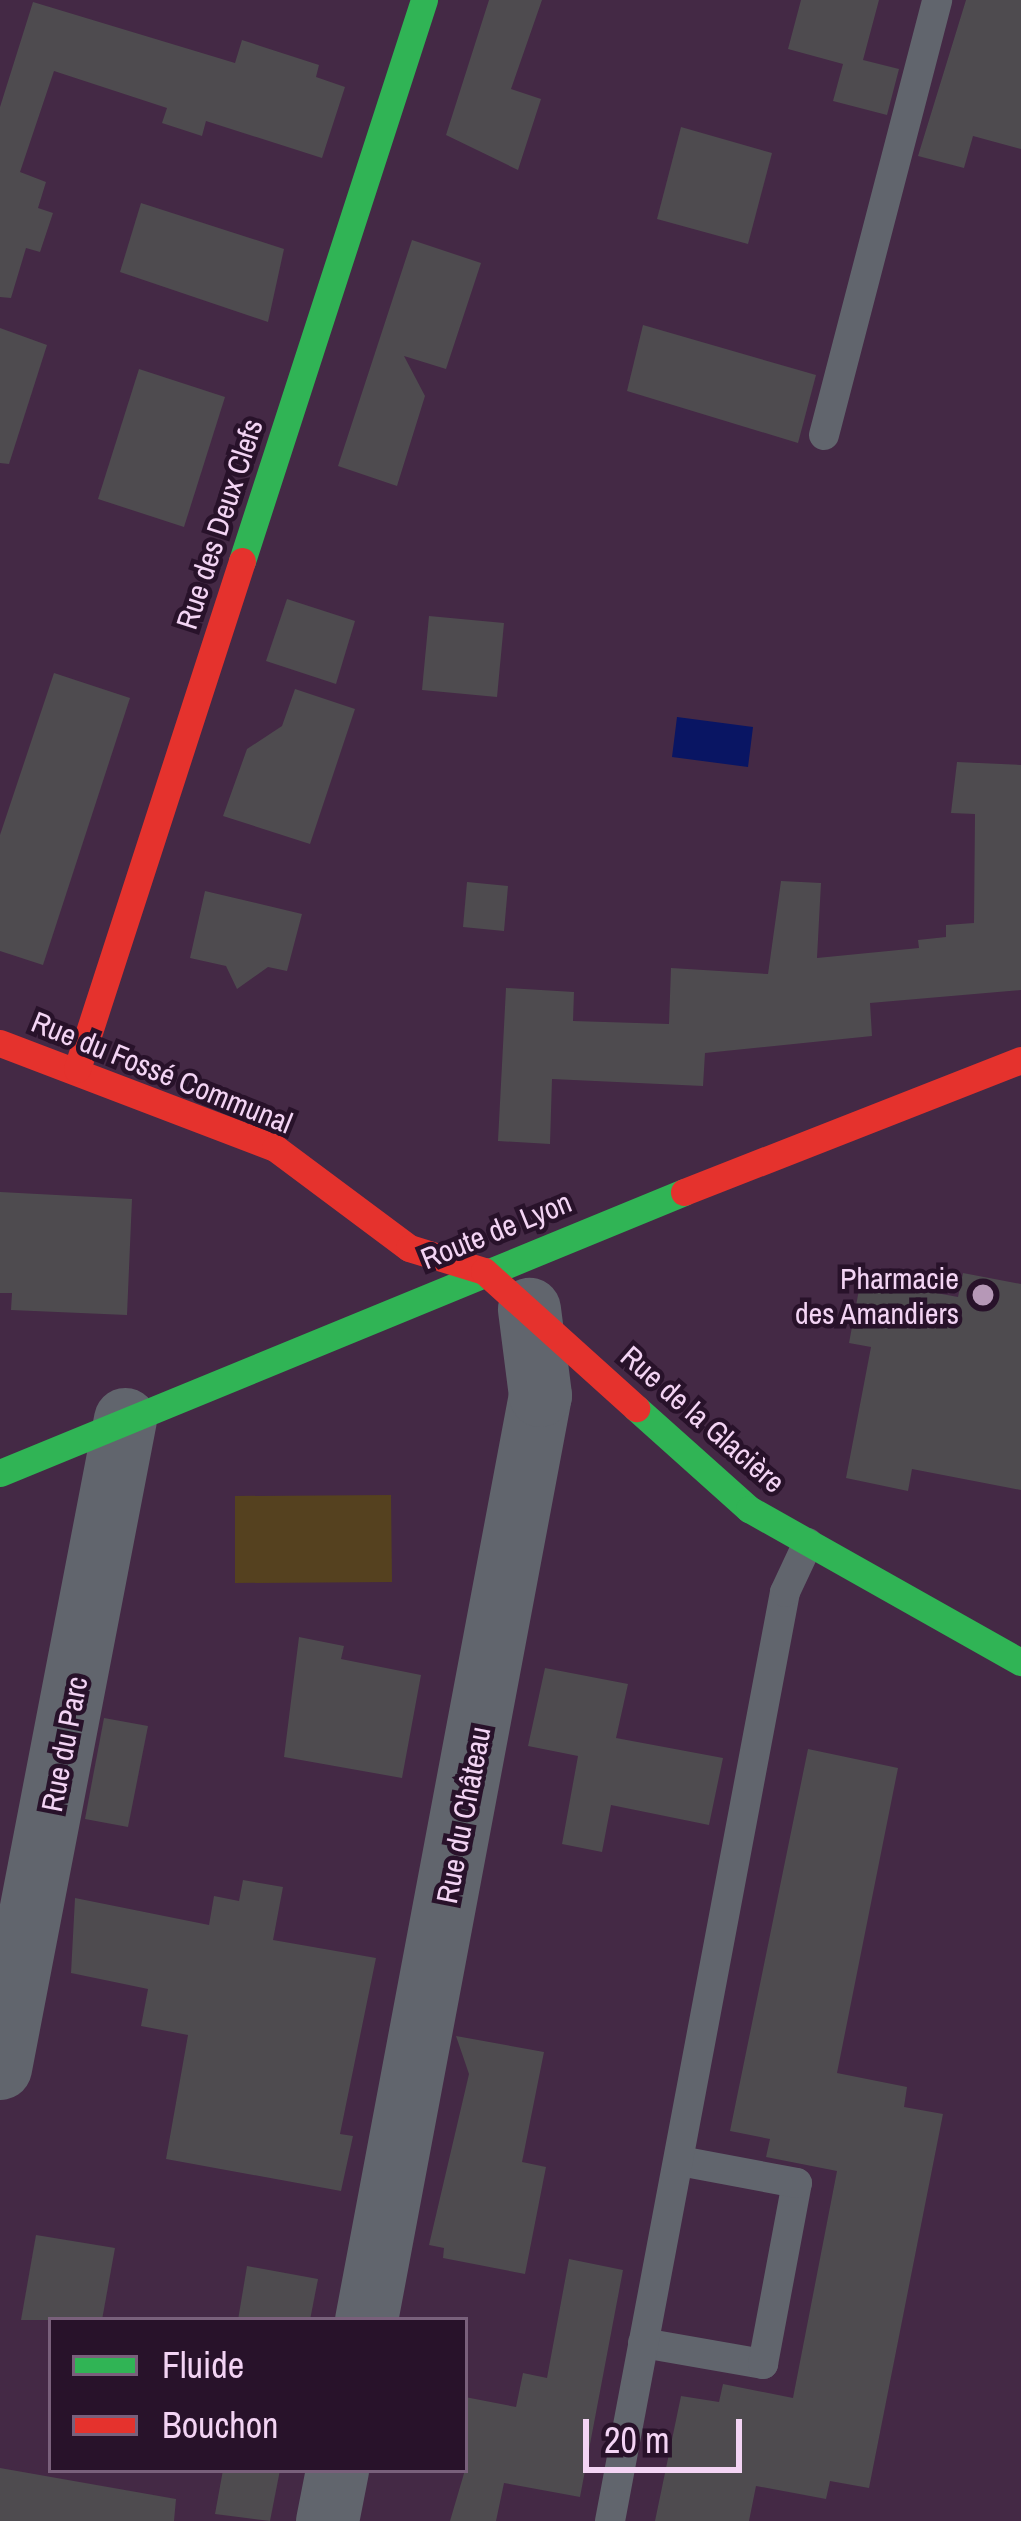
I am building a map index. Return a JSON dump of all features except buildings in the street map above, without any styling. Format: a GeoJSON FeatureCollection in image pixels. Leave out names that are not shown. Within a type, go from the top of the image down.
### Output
{"type":"FeatureCollection","features":[{"type":"Feature","properties":{"kind":"street","name":"Rue des Deux Clefs"},"geometry":{"type":"LineString","coordinates":[[77,1069],[424,0]]}},
{"type":"Feature","properties":{"kind":"street","name":"Rue du Fossé Communal"},"geometry":{"type":"LineString","coordinates":[[0,1043],[275,1148],[409,1248],[506,1290]]}},
{"type":"Feature","properties":{"kind":"street","name":"Route de Lyon"},"geometry":{"type":"LineString","coordinates":[[0,1473],[125,1419],[506,1290],[1021,1060]]}},
{"type":"Feature","properties":{"kind":"street","name":"Rue de la Glacière"},"geometry":{"type":"LineString","coordinates":[[506,1290],[749,1509],[1021,1662]]}},
{"type":"Feature","properties":{"kind":"street","name":"Rue du Château"},"geometry":{"type":"LineString","coordinates":[[367,2317],[540,1395],[506,1290]]}},
{"type":"Feature","properties":{"kind":"street","name":"Rue du Parc"},"geometry":{"type":"LineString","coordinates":[[0,2068],[125,1419]]}},
{"type":"Feature","properties":{"kind":"street"},"geometry":{"type":"LineString","coordinates":[[327,2521],[336,2473]]}},
{"type":"Feature","properties":{"kind":"lane"},"geometry":{"type":"LineString","coordinates":[[824,435],[938,0]]}},
{"type":"Feature","properties":{"kind":"lane"},"geometry":{"type":"LineString","coordinates":[[610,2521],[785,1592],[808,1543]]}},
{"type":"Feature","properties":{"kind":"lane"},"geometry":{"type":"LineString","coordinates":[[643,2343],[763,2364],[796,2182],[680,2161]]}},
{"type":"Feature","properties":{"kind":"shaded area"},"geometry":{"type":"Polygon","coordinates":[[[677,717],[753,727],[748,767],[672,757],[677,717]]]}},
{"type":"Feature","properties":{"kind":"shaded area"},"geometry":{"type":"Polygon","coordinates":[[[391,1495],[392,1582],[235,1583],[235,1496],[391,1495]]]}},
{"type":"Feature","properties":{"kind":"traffic: fast"},"geometry":{"type":"LineString","coordinates":[[242,561],[424,0]]}},
{"type":"Feature","properties":{"kind":"traffic: fast"},"geometry":{"type":"LineString","coordinates":[[0,1473],[684,1192]]}},
{"type":"Feature","properties":{"kind":"traffic: fast"},"geometry":{"type":"LineString","coordinates":[[636,1408],[749,1509],[1021,1662]]}},
{"type":"Feature","properties":{"kind":"traffic: jam"},"geometry":{"type":"LineString","coordinates":[[77,1069],[242,561]]}},
{"type":"Feature","properties":{"kind":"traffic: jam"},"geometry":{"type":"LineString","coordinates":[[0,1043],[275,1148],[409,1248],[484,1271],[636,1408]]}},
{"type":"Feature","properties":{"kind":"traffic: jam"},"geometry":{"type":"LineString","coordinates":[[684,1192],[1021,1060]]}},
{"type":"Feature","properties":{"kind":"place","name":"Pharmacie des Amandiers"},"geometry":{"type":"Point","coordinates":[983,1295]}}]}
